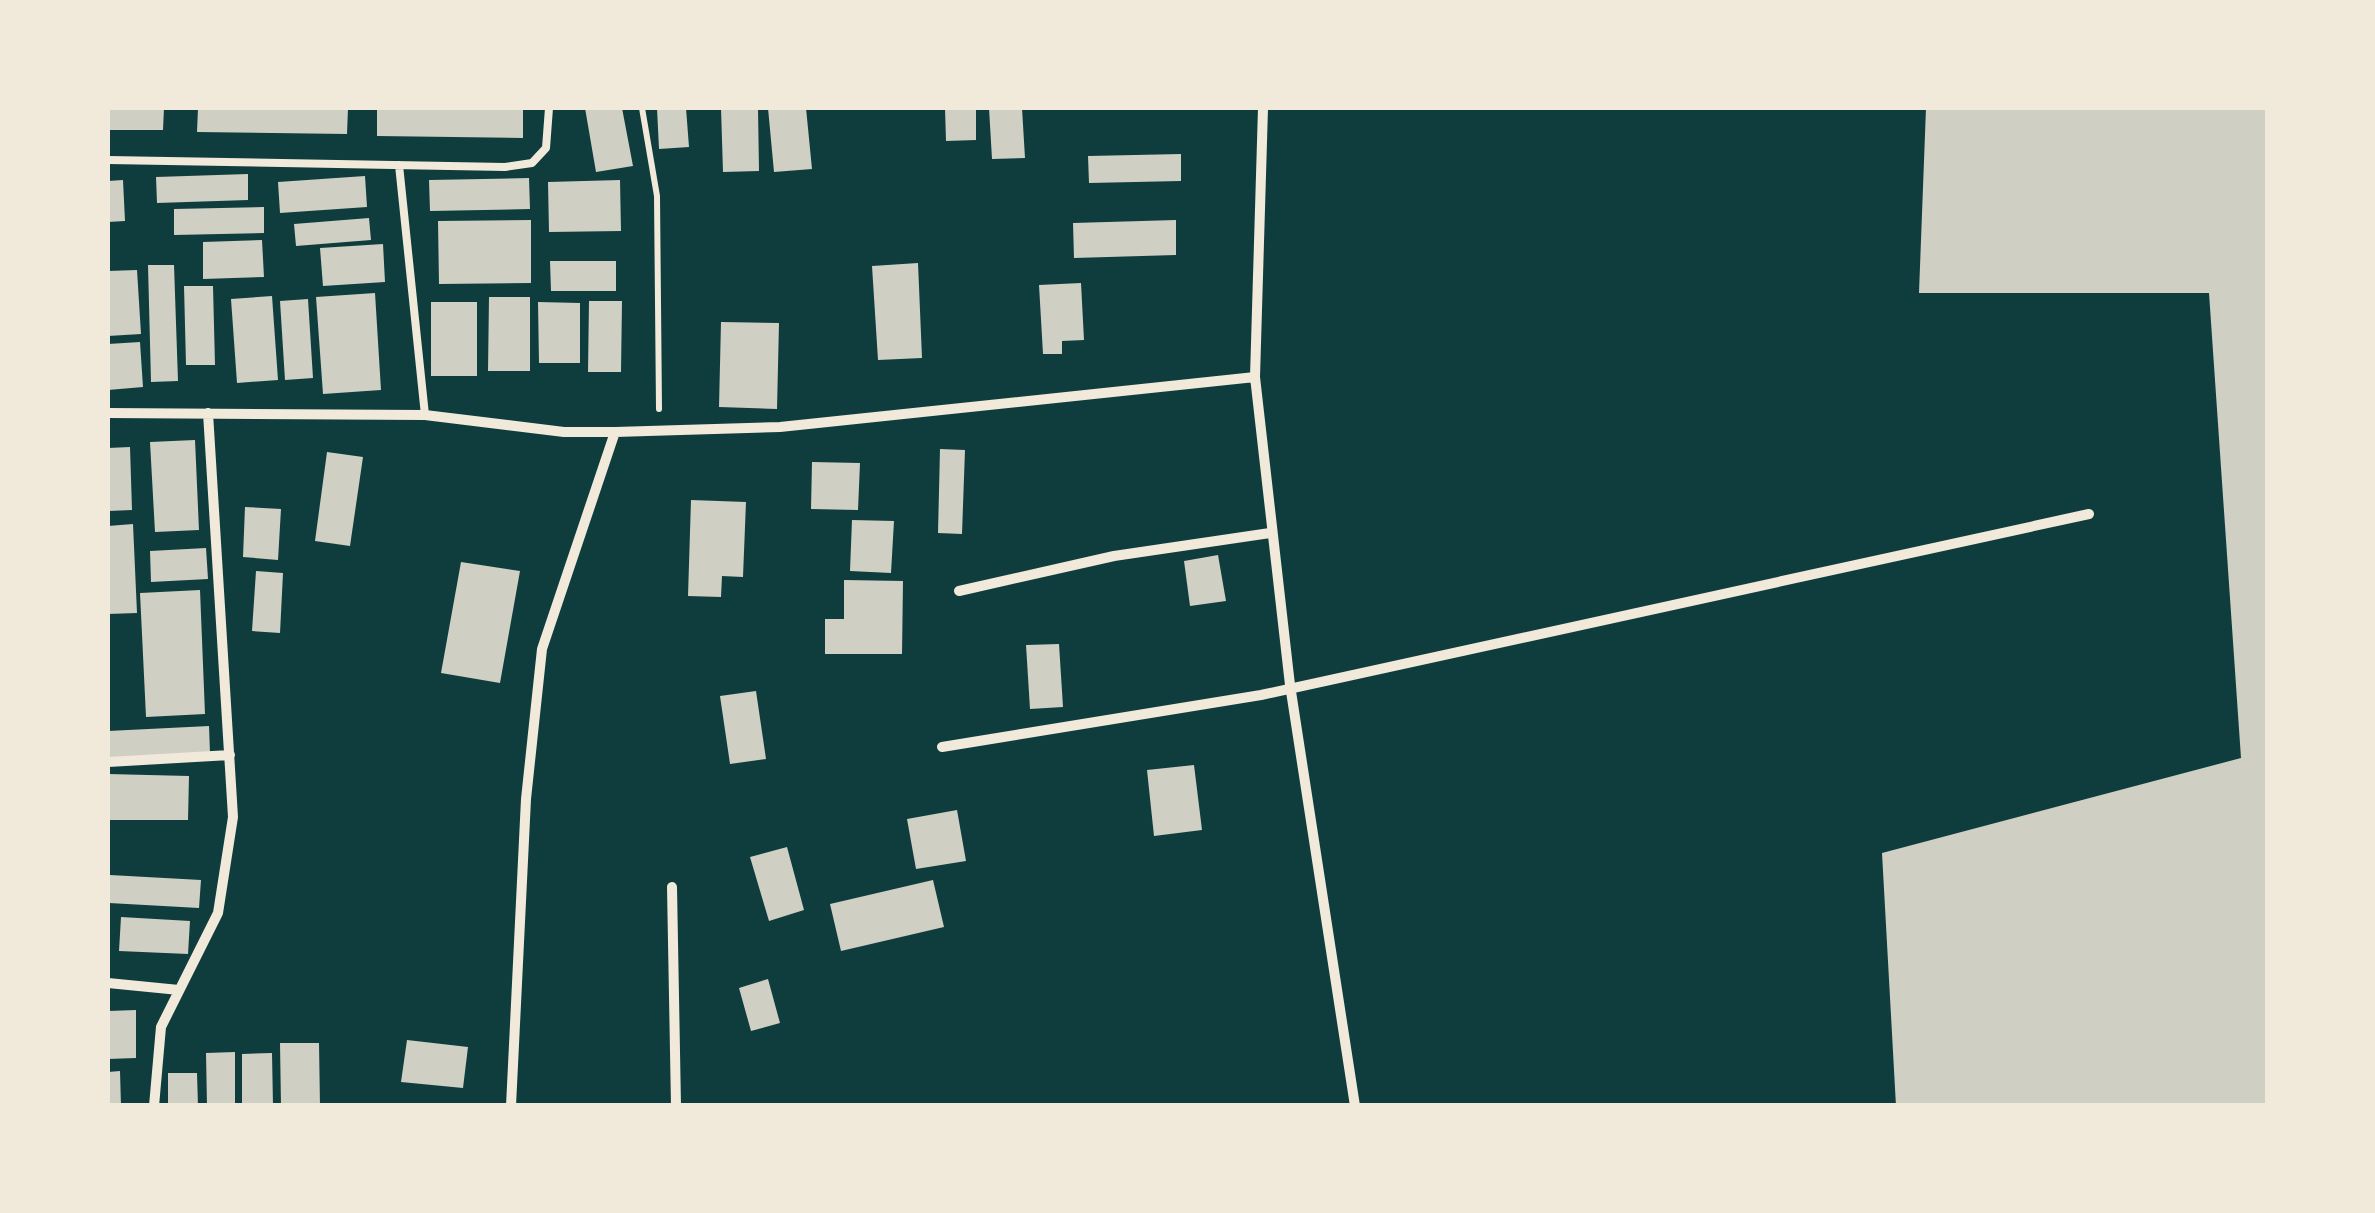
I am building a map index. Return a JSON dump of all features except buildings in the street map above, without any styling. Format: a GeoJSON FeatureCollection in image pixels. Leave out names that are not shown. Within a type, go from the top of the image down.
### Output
{"type":"FeatureCollection","features":[{"type":"Feature","properties":{"kind":"street"},"geometry":{"type":"LineString","coordinates":[[1262,108],[1255,377],[1290,685],[1355,1106]]}},
{"type":"Feature","properties":{"kind":"street"},"geometry":{"type":"LineString","coordinates":[[108,413],[424,414],[564,432],[780,427],[1255,377]]}},
{"type":"Feature","properties":{"kind":"street"},"geometry":{"type":"LineString","coordinates":[[154,1106],[162,1027],[218,914],[233,817],[208,414]]}},
{"type":"Feature","properties":{"kind":"street"},"geometry":{"type":"LineString","coordinates":[[511,1106],[526,799],[542,649],[615,432]]}},
{"type":"Feature","properties":{"kind":"street"},"geometry":{"type":"LineString","coordinates":[[942,747],[1260,695],[1290,685],[2089,514]]}},
{"type":"Feature","properties":{"kind":"street"},"geometry":{"type":"LineString","coordinates":[[959,591],[1114,556],[1270,533]]}},
{"type":"Feature","properties":{"kind":"street"},"geometry":{"type":"LineString","coordinates":[[108,762],[230,756]]}},
{"type":"Feature","properties":{"kind":"street"},"geometry":{"type":"LineString","coordinates":[[672,887],[676,1106]]}},
{"type":"Feature","properties":{"kind":"street"},"geometry":{"type":"LineString","coordinates":[[108,983],[179,990]]}},
{"type":"Feature","properties":{"kind":"lane"},"geometry":{"type":"LineString","coordinates":[[108,160],[505,167],[532,162],[546,148],[548,108]]}},
{"type":"Feature","properties":{"kind":"lane"},"geometry":{"type":"LineString","coordinates":[[399,166],[424,414]]}},
{"type":"Feature","properties":{"kind":"path"},"geometry":{"type":"LineString","coordinates":[[642,108],[657,196],[660,430]]}}]}
